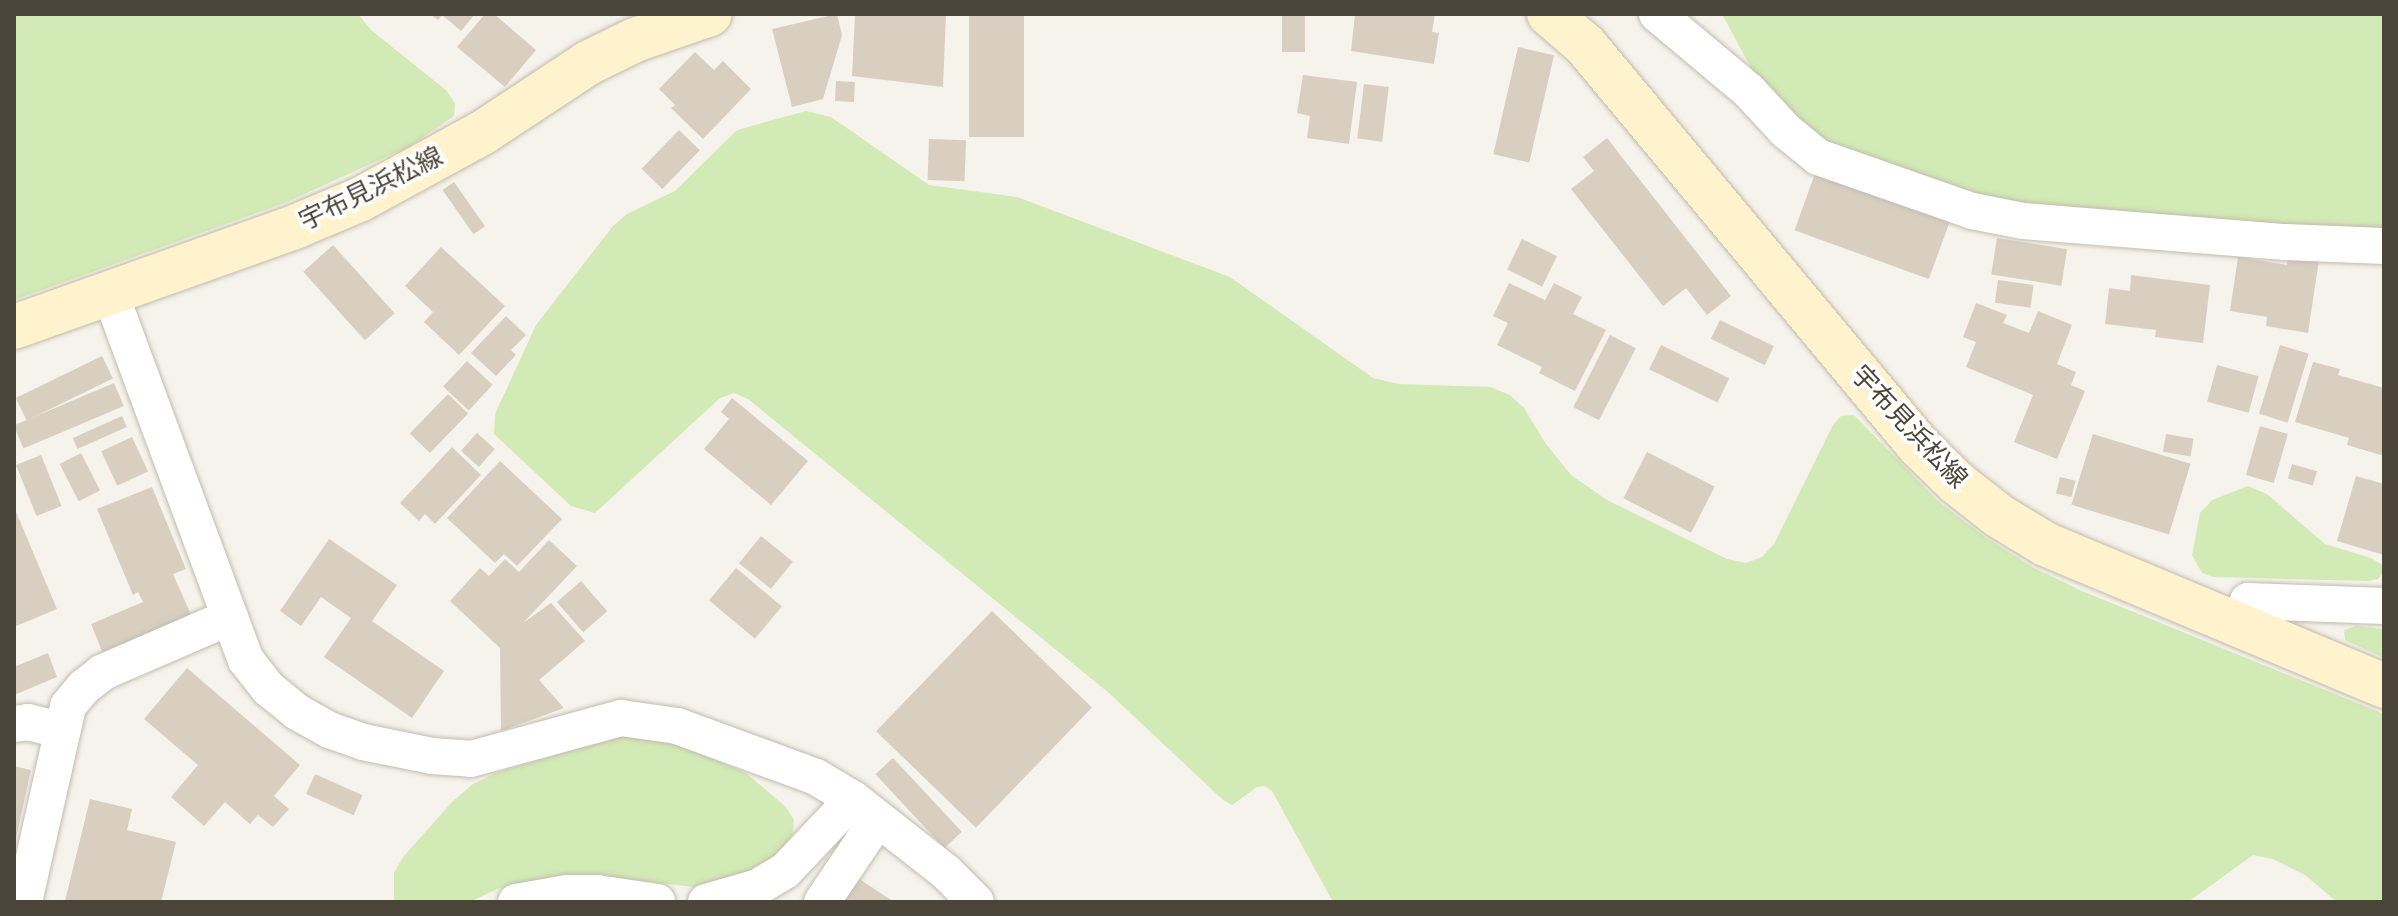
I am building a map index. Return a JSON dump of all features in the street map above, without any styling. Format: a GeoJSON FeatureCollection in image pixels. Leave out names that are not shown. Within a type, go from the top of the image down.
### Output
{"type":"FeatureCollection","features":[{"type":"Feature","properties":{"kind":"main road","name":"宇布見浜松線"},"geometry":{"type":"LineString","coordinates":[[14,327],[297,226],[361,199],[482,133],[588,63],[635,40],[710,14]]}},
{"type":"Feature","properties":{"kind":"main road","name":"宇布見浜松線"},"geometry":{"type":"LineString","coordinates":[[1549,14],[1585,45],[1909,435],[1957,483],[1999,516],[2045,544],[2384,686]]}},
{"type":"Feature","properties":{"kind":"street"},"geometry":{"type":"LineString","coordinates":[[1657,14],[1748,90],[1786,131],[1818,157],[1972,211],[2038,222],[2285,242],[2384,246]]}},
{"type":"Feature","properties":{"kind":"street"},"geometry":{"type":"LineString","coordinates":[[110,293],[246,660],[269,689],[318,724],[363,742],[432,756],[471,759],[593,723],[621,718],[648,719],[677,726],[816,777],[866,809],[946,872],[976,902]]}},
{"type":"Feature","properties":{"kind":"street"},"geometry":{"type":"LineString","coordinates":[[2238,627],[2248,601],[2384,606]]}},
{"type":"Feature","properties":{"kind":"street"},"geometry":{"type":"LineString","coordinates":[[24,902],[68,706],[84,687],[103,672],[230,617]]}},
{"type":"Feature","properties":{"kind":"street"},"geometry":{"type":"LineString","coordinates":[[14,724],[28,722],[61,730]]}},
{"type":"Feature","properties":{"kind":"street"},"geometry":{"type":"LineString","coordinates":[[706,902],[758,887],[785,871],[866,809]]}},
{"type":"Feature","properties":{"kind":"street"},"geometry":{"type":"LineString","coordinates":[[822,902],[866,809]]}},
{"type":"Feature","properties":{"kind":"street"},"geometry":{"type":"LineString","coordinates":[[516,902],[567,893],[597,893],[657,902]]}},
{"type":"Feature","properties":{"kind":"green space"},"geometry":{"type":"Polygon","coordinates":[[[14,14],[358,14],[371,30],[447,91],[455,104],[454,116],[410,146],[287,202],[14,300],[14,14]]]}},
{"type":"Feature","properties":{"kind":"green space"},"geometry":{"type":"Polygon","coordinates":[[[1722,14],[2384,14],[2384,235],[2024,210],[1823,146],[1758,81],[1722,14]]]}},
{"type":"Feature","properties":{"kind":"green space"},"geometry":{"type":"Polygon","coordinates":[[[806,111],[831,117],[929,185],[1017,197],[1230,277],[1373,378],[1399,384],[1490,387],[1510,395],[1524,408],[1546,444],[1571,475],[1607,500],[1727,559],[1746,563],[1762,557],[1774,544],[1833,425],[1841,416],[1854,415],[1940,503],[2032,567],[2082,591],[2384,714],[2384,902],[2337,902],[2305,875],[2273,859],[2253,855],[2188,902],[1333,902],[1272,791],[1265,786],[1257,787],[1232,805],[1223,800],[1109,693],[748,399],[734,393],[720,398],[595,513],[571,506],[494,434],[495,414],[536,325],[613,226],[627,214],[675,191],[737,130],[806,111]]]}},
{"type":"Feature","properties":{"kind":"green space"},"geometry":{"type":"Polygon","coordinates":[[[2248,486],[2267,494],[2325,544],[2371,558],[2381,564],[2384,572],[2378,579],[2368,581],[2213,577],[2202,573],[2192,555],[2200,513],[2212,500],[2248,486]]]}},
{"type":"Feature","properties":{"kind":"green space"},"geometry":{"type":"Polygon","coordinates":[[[2357,626],[2384,629],[2384,658],[2345,640],[2344,630],[2357,626]]]}},
{"type":"Feature","properties":{"kind":"green space"},"geometry":{"type":"Polygon","coordinates":[[[622,735],[672,742],[746,773],[786,807],[794,820],[793,833],[787,843],[775,857],[750,871],[694,887],[599,876],[565,876],[500,888],[469,902],[394,902],[394,872],[404,856],[453,801],[473,784],[496,773],[622,735]]]}},
{"type":"Feature","properties":{"kind":"building"},"geometry":{"type":"Polygon","coordinates":[[[430,14],[475,14],[461,31],[442,15],[438,20],[430,14]]]}},
{"type":"Feature","properties":{"kind":"building"},"geometry":{"type":"Polygon","coordinates":[[[485,14],[494,14],[536,50],[505,87],[457,47],[485,14]]]}},
{"type":"Feature","properties":{"kind":"building"},"geometry":{"type":"Polygon","coordinates":[[[837,14],[842,35],[823,99],[792,107],[772,29],[837,14]]]}},
{"type":"Feature","properties":{"kind":"building"},"geometry":{"type":"Polygon","coordinates":[[[855,14],[946,14],[943,87],[852,76],[855,14]]]}},
{"type":"Feature","properties":{"kind":"building"},"geometry":{"type":"Polygon","coordinates":[[[969,14],[1024,14],[1024,137],[969,137],[969,14]]]}},
{"type":"Feature","properties":{"kind":"building"},"geometry":{"type":"Polygon","coordinates":[[[1282,14],[1305,14],[1305,52],[1282,52],[1282,14]]]}},
{"type":"Feature","properties":{"kind":"building"},"geometry":{"type":"Polygon","coordinates":[[[1355,14],[1435,14],[1432,32],[1439,33],[1434,64],[1351,51],[1355,14]]]}},
{"type":"Feature","properties":{"kind":"building"},"geometry":{"type":"Polygon","coordinates":[[[1518,47],[1554,55],[1529,163],[1493,154],[1518,47]]]}},
{"type":"Feature","properties":{"kind":"building"},"geometry":{"type":"Polygon","coordinates":[[[695,52],[714,70],[723,61],[751,89],[703,139],[671,108],[675,105],[659,89],[695,52]]]}},
{"type":"Feature","properties":{"kind":"building"},"geometry":{"type":"Polygon","coordinates":[[[1303,75],[1357,82],[1349,144],[1307,138],[1310,116],[1297,113],[1303,75]]]}},
{"type":"Feature","properties":{"kind":"building"},"geometry":{"type":"Polygon","coordinates":[[[836,81],[855,82],[854,102],[835,101],[836,81]]]}},
{"type":"Feature","properties":{"kind":"building"},"geometry":{"type":"Polygon","coordinates":[[[1364,84],[1389,87],[1382,142],[1357,139],[1364,84]]]}},
{"type":"Feature","properties":{"kind":"building"},"geometry":{"type":"Polygon","coordinates":[[[679,130],[700,150],[662,189],[641,169],[679,130]]]}},
{"type":"Feature","properties":{"kind":"building"},"geometry":{"type":"Polygon","coordinates":[[[1607,138],[1731,296],[1707,315],[1686,288],[1663,306],[1571,189],[1594,171],[1583,157],[1607,138]]]}},
{"type":"Feature","properties":{"kind":"building"},"geometry":{"type":"Polygon","coordinates":[[[929,139],[966,140],[965,181],[928,180],[929,139]]]}},
{"type":"Feature","properties":{"kind":"building"},"geometry":{"type":"Polygon","coordinates":[[[1816,171],[1950,220],[1929,279],[1794,230],[1816,171]]]}},
{"type":"Feature","properties":{"kind":"building"},"geometry":{"type":"Polygon","coordinates":[[[454,182],[485,226],[474,234],[443,190],[454,182]]]}},
{"type":"Feature","properties":{"kind":"building"},"geometry":{"type":"Polygon","coordinates":[[[1997,238],[2067,249],[2061,286],[1991,275],[1997,238]]]}},
{"type":"Feature","properties":{"kind":"building"},"geometry":{"type":"Polygon","coordinates":[[[1522,239],[1557,256],[1542,287],[1507,270],[1522,239]]]}},
{"type":"Feature","properties":{"kind":"building"},"geometry":{"type":"Polygon","coordinates":[[[333,245],[395,313],[365,340],[303,272],[333,245]]]}},
{"type":"Feature","properties":{"kind":"building"},"geometry":{"type":"Polygon","coordinates":[[[441,247],[505,306],[459,355],[424,322],[433,312],[405,286],[441,247]]]}},
{"type":"Feature","properties":{"kind":"building"},"geometry":{"type":"Polygon","coordinates":[[[2288,255],[2319,260],[2308,333],[2266,326],[2267,317],[2230,311],[2238,257],[2287,265],[2288,255]]]}},
{"type":"Feature","properties":{"kind":"building"},"geometry":{"type":"Polygon","coordinates":[[[2131,275],[2210,285],[2203,343],[2155,337],[2156,330],[2105,324],[2109,288],[2130,291],[2131,275]]]}},
{"type":"Feature","properties":{"kind":"building"},"geometry":{"type":"Polygon","coordinates":[[[1998,280],[2034,285],[2030,308],[1995,303],[1998,280]]]}},
{"type":"Feature","properties":{"kind":"building"},"geometry":{"type":"Polygon","coordinates":[[[1509,283],[1545,300],[1554,283],[1582,297],[1573,314],[1606,330],[1575,391],[1539,373],[1542,367],[1497,345],[1508,323],[1493,316],[1509,283]]]}},
{"type":"Feature","properties":{"kind":"building"},"geometry":{"type":"Polygon","coordinates":[[[1976,303],[2007,315],[2003,323],[2029,333],[2038,311],[2072,325],[2057,364],[2076,372],[2071,385],[2085,391],[2057,459],[2014,442],[2033,395],[1966,367],[1976,342],[1963,337],[1976,303]]]}},
{"type":"Feature","properties":{"kind":"building"},"geometry":{"type":"Polygon","coordinates":[[[506,316],[526,335],[511,350],[516,355],[496,376],[471,353],[506,316]]]}},
{"type":"Feature","properties":{"kind":"building"},"geometry":{"type":"Polygon","coordinates":[[[1720,320],[1774,346],[1765,365],[1711,339],[1720,320]]]}},
{"type":"Feature","properties":{"kind":"building"},"geometry":{"type":"Polygon","coordinates":[[[1610,335],[1636,348],[1599,420],[1573,407],[1610,335]]]}},
{"type":"Feature","properties":{"kind":"building"},"geometry":{"type":"Polygon","coordinates":[[[1661,345],[1729,378],[1717,403],[1649,369],[1661,345]]]}},
{"type":"Feature","properties":{"kind":"building"},"geometry":{"type":"Polygon","coordinates":[[[2280,345],[2309,354],[2288,423],[2259,414],[2280,345]]]}},
{"type":"Feature","properties":{"kind":"building"},"geometry":{"type":"Polygon","coordinates":[[[102,356],[113,378],[27,421],[16,398],[102,356]]]}},
{"type":"Feature","properties":{"kind":"building"},"geometry":{"type":"Polygon","coordinates":[[[467,361],[493,385],[469,410],[443,387],[467,361]]]}},
{"type":"Feature","properties":{"kind":"building"},"geometry":{"type":"Polygon","coordinates":[[[2313,362],[2340,369],[2338,375],[2384,388],[2384,456],[2347,445],[2349,438],[2295,422],[2313,362]]]}},
{"type":"Feature","properties":{"kind":"building"},"geometry":{"type":"Polygon","coordinates":[[[2217,365],[2259,376],[2249,413],[2207,402],[2217,365]]]}},
{"type":"Feature","properties":{"kind":"building"},"geometry":{"type":"Polygon","coordinates":[[[114,383],[124,406],[23,449],[14,425],[114,383]]]}},
{"type":"Feature","properties":{"kind":"building"},"geometry":{"type":"Polygon","coordinates":[[[448,394],[468,413],[430,453],[410,434],[448,394]]]}},
{"type":"Feature","properties":{"kind":"building"},"geometry":{"type":"Polygon","coordinates":[[[732,398],[808,461],[771,505],[704,449],[729,419],[721,412],[732,398]]]}},
{"type":"Feature","properties":{"kind":"building"},"geometry":{"type":"Polygon","coordinates":[[[122,416],[127,427],[78,449],[73,438],[122,416]]]}},
{"type":"Feature","properties":{"kind":"building"},"geometry":{"type":"Polygon","coordinates":[[[2260,426],[2288,434],[2274,483],[2246,475],[2260,426]]]}},
{"type":"Feature","properties":{"kind":"building"},"geometry":{"type":"Polygon","coordinates":[[[477,433],[495,449],[479,467],[461,451],[477,433]]]}},
{"type":"Feature","properties":{"kind":"building"},"geometry":{"type":"Polygon","coordinates":[[[2093,434],[2191,464],[2169,535],[2071,505],[2093,434]]]}},
{"type":"Feature","properties":{"kind":"building"},"geometry":{"type":"Polygon","coordinates":[[[2166,434],[2194,439],[2190,457],[2163,452],[2166,434]]]}},
{"type":"Feature","properties":{"kind":"building"},"geometry":{"type":"Polygon","coordinates":[[[132,437],[148,471],[117,486],[101,451],[132,437]]]}},
{"type":"Feature","properties":{"kind":"building"},"geometry":{"type":"Polygon","coordinates":[[[452,447],[481,475],[435,524],[425,514],[419,521],[400,503],[452,447]]]}},
{"type":"Feature","properties":{"kind":"building"},"geometry":{"type":"Polygon","coordinates":[[[1647,452],[1715,487],[1691,533],[1623,498],[1647,452]]]}},
{"type":"Feature","properties":{"kind":"building"},"geometry":{"type":"Polygon","coordinates":[[[81,453],[100,490],[79,501],[60,464],[81,453]]]}},
{"type":"Feature","properties":{"kind":"building"},"geometry":{"type":"Polygon","coordinates":[[[41,455],[62,506],[37,516],[16,465],[41,455]]]}},
{"type":"Feature","properties":{"kind":"building"},"geometry":{"type":"Polygon","coordinates":[[[500,461],[562,519],[517,566],[504,554],[495,563],[447,518],[500,461]]]}},
{"type":"Feature","properties":{"kind":"building"},"geometry":{"type":"Polygon","coordinates":[[[2292,464],[2317,471],[2313,486],[2288,478],[2292,464]]]}},
{"type":"Feature","properties":{"kind":"building"},"geometry":{"type":"Polygon","coordinates":[[[2356,476],[2384,484],[2384,555],[2337,541],[2356,476]]]}},
{"type":"Feature","properties":{"kind":"building"},"geometry":{"type":"Polygon","coordinates":[[[2060,477],[2076,481],[2071,497],[2056,493],[2060,477]]]}},
{"type":"Feature","properties":{"kind":"building"},"geometry":{"type":"Polygon","coordinates":[[[152,487],[186,569],[173,574],[193,619],[104,656],[91,624],[143,602],[138,592],[133,595],[97,509],[152,487]]]}},
{"type":"Feature","properties":{"kind":"building"},"geometry":{"type":"Polygon","coordinates":[[[14,507],[57,609],[14,627],[14,507]]]}},
{"type":"Feature","properties":{"kind":"building"},"geometry":{"type":"Polygon","coordinates":[[[761,536],[793,562],[771,589],[739,563],[761,536]]]}},
{"type":"Feature","properties":{"kind":"building"},"geometry":{"type":"Polygon","coordinates":[[[329,539],[397,585],[372,621],[444,671],[412,718],[324,657],[351,618],[321,597],[301,626],[280,611],[329,539]]]}},
{"type":"Feature","properties":{"kind":"building"},"geometry":{"type":"Polygon","coordinates":[[[549,540],[577,566],[523,623],[551,603],[585,641],[539,680],[564,708],[501,731],[500,648],[450,601],[480,568],[489,576],[505,559],[519,572],[549,540]]]}},
{"type":"Feature","properties":{"kind":"building"},"geometry":{"type":"Polygon","coordinates":[[[736,568],[782,607],[755,639],[709,600],[736,568]]]}},
{"type":"Feature","properties":{"kind":"building"},"geometry":{"type":"Polygon","coordinates":[[[581,581],[607,611],[583,632],[557,602],[581,581]]]}},
{"type":"Feature","properties":{"kind":"building"},"geometry":{"type":"Polygon","coordinates":[[[992,611],[1092,708],[976,828],[876,731],[992,611]]]}},
{"type":"Feature","properties":{"kind":"building"},"geometry":{"type":"Polygon","coordinates":[[[48,653],[57,677],[14,695],[14,667],[48,653]]]}},
{"type":"Feature","properties":{"kind":"building"},"geometry":{"type":"Polygon","coordinates":[[[187,668],[300,765],[274,796],[289,809],[273,827],[258,815],[250,824],[225,802],[204,826],[171,797],[198,765],[144,719],[187,668]]]}},
{"type":"Feature","properties":{"kind":"building"},"geometry":{"type":"Polygon","coordinates":[[[893,758],[962,832],[944,848],[875,774],[893,758]]]}},
{"type":"Feature","properties":{"kind":"building"},"geometry":{"type":"Polygon","coordinates":[[[14,766],[31,770],[15,843],[14,843],[14,766]]]}},
{"type":"Feature","properties":{"kind":"building"},"geometry":{"type":"Polygon","coordinates":[[[315,774],[363,795],[354,815],[306,794],[315,774]]]}},
{"type":"Feature","properties":{"kind":"building"},"geometry":{"type":"Polygon","coordinates":[[[90,799],[132,809],[127,830],[176,842],[161,902],[65,901],[90,799]]]}},
{"type":"Feature","properties":{"kind":"building"},"geometry":{"type":"Polygon","coordinates":[[[858,878],[894,902],[842,902],[858,878]]]}}]}
